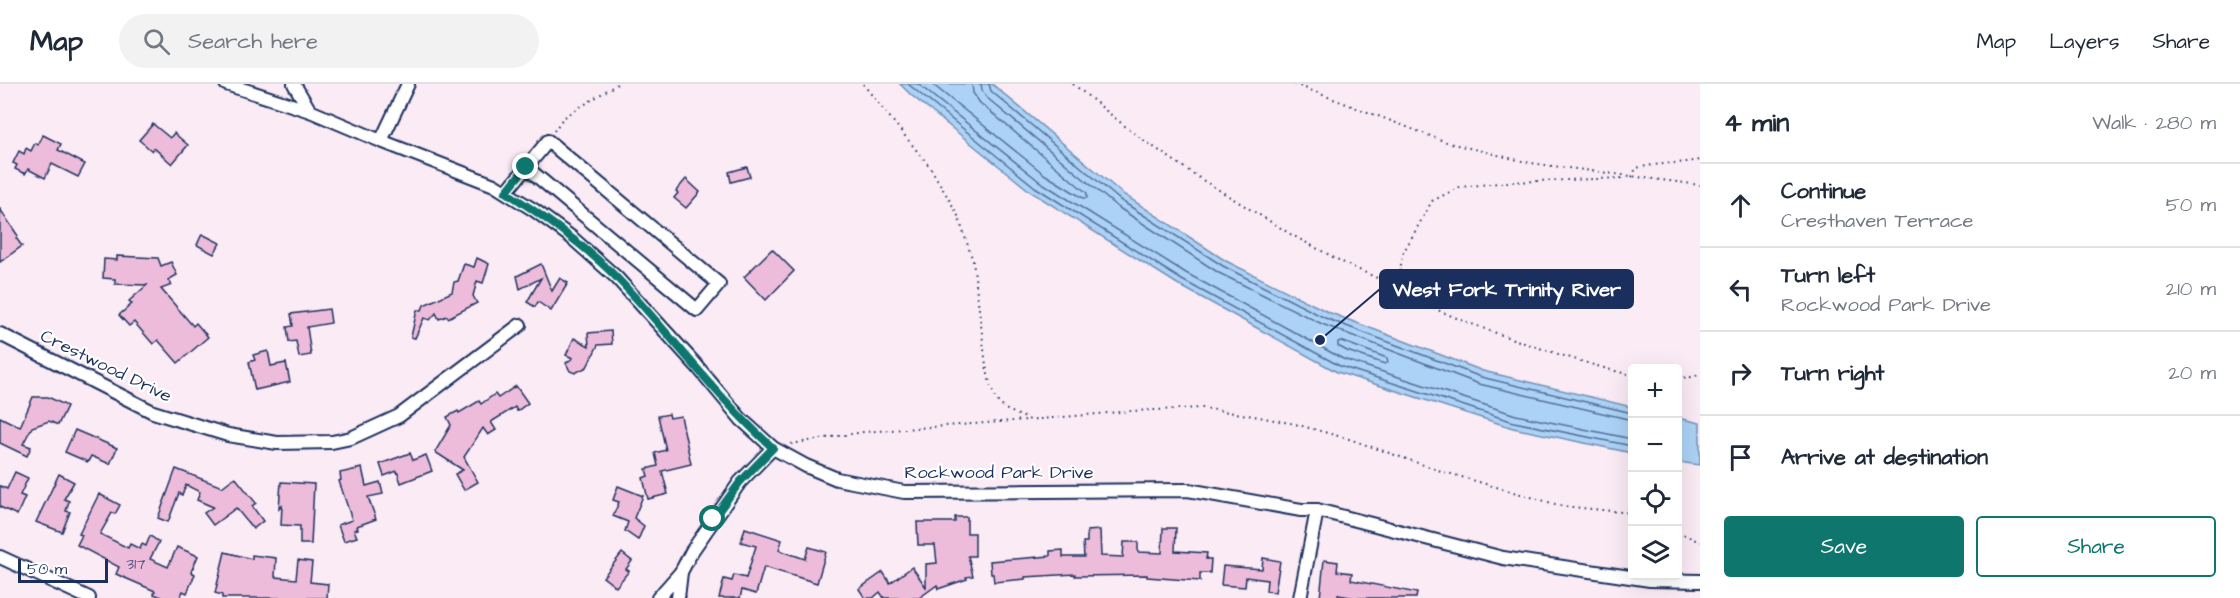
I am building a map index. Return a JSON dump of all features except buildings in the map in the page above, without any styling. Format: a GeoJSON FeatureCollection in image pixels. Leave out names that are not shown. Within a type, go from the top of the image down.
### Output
{"type":"FeatureCollection","features":[{"type":"Feature","properties":{"kind":"street","name":"Rockwood Park Drive"},"geometry":{"type":"LineString","coordinates":[[226,84],[310,111],[494,185],[506,192],[571,237],[616,278],[696,365],[741,419],[773,448],[806,466],[837,479],[904,492],[1188,490],[1301,510],[1317,510],[1503,558],[1650,580],[1700,581]]}},
{"type":"Feature","properties":{"kind":"street"},"geometry":{"type":"LineString","coordinates":[[294,84],[310,111]]}},
{"type":"Feature","properties":{"kind":"street"},"geometry":{"type":"LineString","coordinates":[[381,141],[408,84]]}},
{"type":"Feature","properties":{"kind":"street"},"geometry":{"type":"LineString","coordinates":[[506,192],[526,167],[548,141],[718,284],[697,310],[526,167]]}},
{"type":"Feature","properties":{"kind":"street","name":"Crestwood Drive"},"geometry":{"type":"LineString","coordinates":[[0,334],[153,412],[228,435],[277,442],[332,442],[351,438],[399,416],[520,325]]}},
{"type":"Feature","properties":{"kind":"street"},"geometry":{"type":"LineString","coordinates":[[658,598],[681,572],[692,551],[740,482],[773,448]]}},
{"type":"Feature","properties":{"kind":"street"},"geometry":{"type":"LineString","coordinates":[[1300,598],[1317,510]]}},
{"type":"Feature","properties":{"kind":"street"},"geometry":{"type":"LineString","coordinates":[[0,557],[89,598]]}},
{"type":"Feature","properties":{"kind":"street"},"geometry":{"type":"LineString","coordinates":[[678,598],[681,572]]}},
{"type":"Feature","properties":{"kind":"path"},"geometry":{"type":"LineString","coordinates":[[548,141],[563,118],[617,84]]}},
{"type":"Feature","properties":{"kind":"path"},"geometry":{"type":"LineString","coordinates":[[863,84],[930,167],[957,213],[973,261],[991,388],[996,400],[1005,409],[1030,420]]}},
{"type":"Feature","properties":{"kind":"path"},"geometry":{"type":"LineString","coordinates":[[1073,84],[1136,135],[1201,180],[1292,235],[1346,264],[1404,290]]}},
{"type":"Feature","properties":{"kind":"path"},"geometry":{"type":"LineString","coordinates":[[1294,84],[1449,143],[1530,163],[1700,185]]}},
{"type":"Feature","properties":{"kind":"path"},"geometry":{"type":"LineString","coordinates":[[1632,177],[1636,168],[1643,166],[1700,160]]}},
{"type":"Feature","properties":{"kind":"path"},"geometry":{"type":"LineString","coordinates":[[1628,374],[1538,347],[1429,307],[1408,296],[1398,281],[1403,253],[1432,201],[1460,187],[1509,182],[1632,177]]}},
{"type":"Feature","properties":{"kind":"path"},"geometry":{"type":"LineString","coordinates":[[1682,378],[1700,374]]}},
{"type":"Feature","properties":{"kind":"path"},"geometry":{"type":"LineString","coordinates":[[773,448],[862,432],[1131,411],[1203,408],[1295,424],[1562,507],[1628,513]]}},
{"type":"Feature","properties":{"kind":"path"},"geometry":{"type":"LineString","coordinates":[[1682,534],[1700,542]]}},
{"type":"Feature","properties":{"kind":"water"},"geometry":{"type":"Polygon","coordinates":[[[900,84],[992,84],[1123,194],[1226,261],[1328,312],[1483,371],[1628,406],[1628,452],[1513,428],[1337,372],[1179,285],[1031,192],[900,84]]]}},
{"type":"Feature","properties":{"kind":"water"},"geometry":{"type":"Polygon","coordinates":[[[1682,419],[1700,423],[1700,465],[1682,463],[1682,419]]]}},
{"type":"Feature","properties":{"kind":"place","name":"West Fork Trinity River"},"geometry":{"type":"Point","coordinates":[1320,340]}},
{"type":"Feature","properties":{"kind":"route"},"geometry":{"type":"LineString","coordinates":[[526,167],[506,192],[571,237],[616,278],[696,365],[741,419],[773,448],[740,482],[713,519]]}}]}
